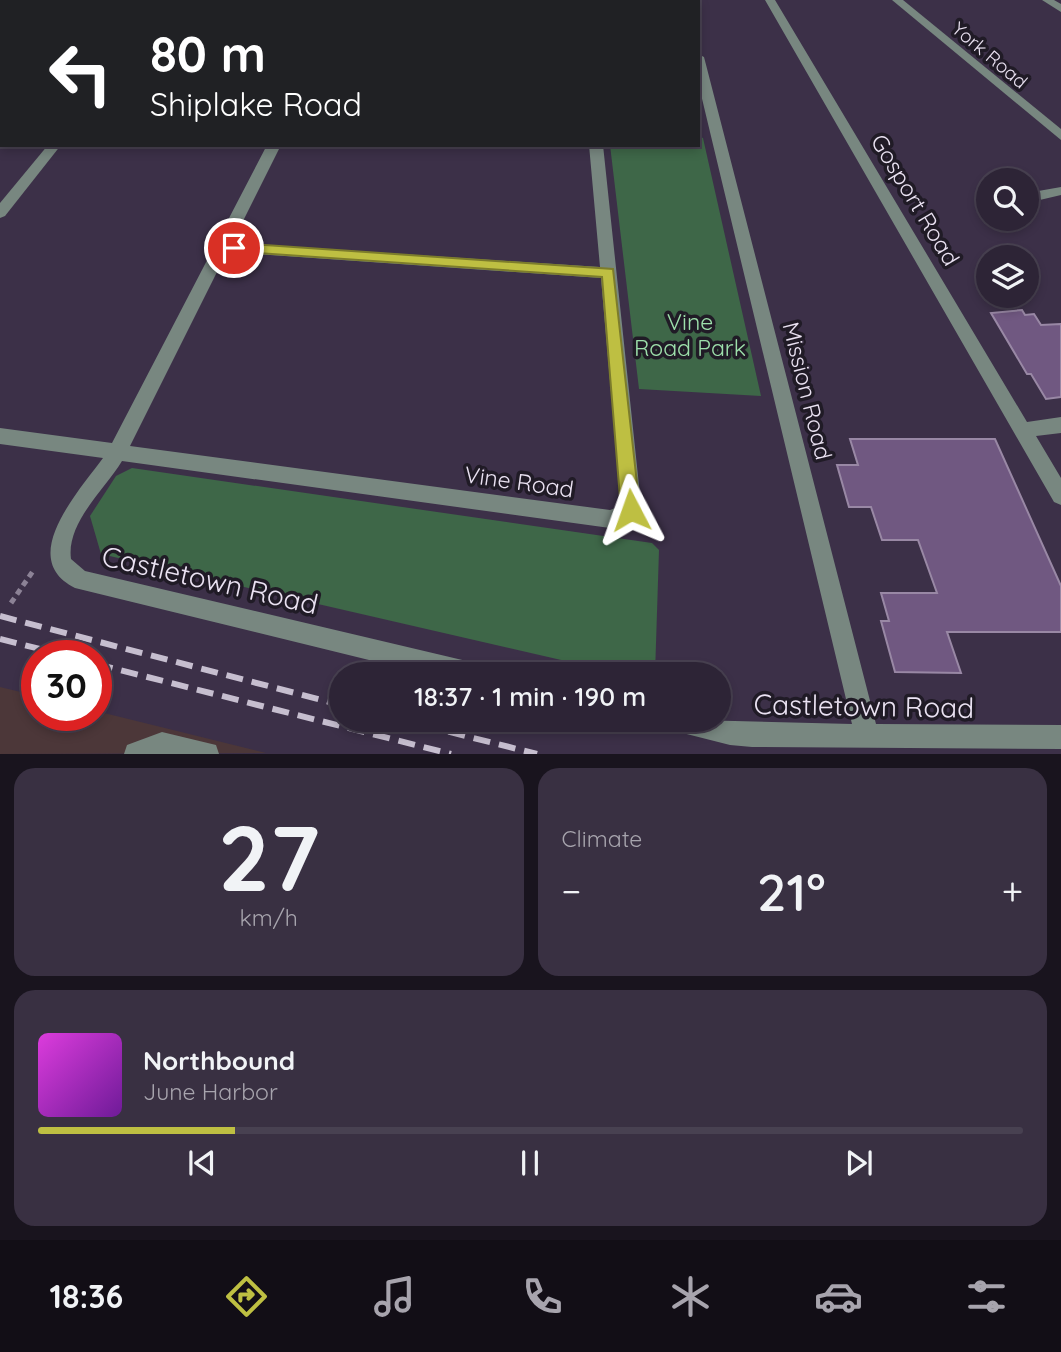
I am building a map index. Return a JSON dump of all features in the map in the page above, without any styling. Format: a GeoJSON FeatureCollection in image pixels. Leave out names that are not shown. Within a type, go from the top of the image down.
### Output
{"type":"FeatureCollection","features":[{"type":"Feature","properties":{"kind":"street","name":"Gosport Road"},"geometry":{"type":"LineString","coordinates":[[770,0],[1061,496]]}},
{"type":"Feature","properties":{"kind":"street","name":"York Road"},"geometry":{"type":"LineString","coordinates":[[897,0],[1061,136]]}},
{"type":"Feature","properties":{"kind":"street"},"geometry":{"type":"LineString","coordinates":[[1047,0],[1061,9]]}},
{"type":"Feature","properties":{"kind":"street","name":"Mission Road"},"geometry":{"type":"LineString","coordinates":[[700,70],[708,122],[867,737]]}},
{"type":"Feature","properties":{"kind":"street"},"geometry":{"type":"LineString","coordinates":[[0,213],[53,147]]}},
{"type":"Feature","properties":{"kind":"street","name":"Castletown Road"},"geometry":{"type":"LineString","coordinates":[[273,147],[117,452],[62,540],[60,556],[64,568],[71,576],[426,662]]}},
{"type":"Feature","properties":{"kind":"street","name":"Vine Road"},"geometry":{"type":"LineString","coordinates":[[117,452],[611,519],[622,518],[631,510],[631,504],[596,147]]}},
{"type":"Feature","properties":{"kind":"street"},"geometry":{"type":"LineString","coordinates":[[1039,196],[1061,191]]}},
{"type":"Feature","properties":{"kind":"street"},"geometry":{"type":"LineString","coordinates":[[222,247],[608,273]]}},
{"type":"Feature","properties":{"kind":"street"},"geometry":{"type":"LineString","coordinates":[[1022,430],[1061,425]]}},
{"type":"Feature","properties":{"kind":"street"},"geometry":{"type":"LineString","coordinates":[[0,436],[117,452]]}},
{"type":"Feature","properties":{"kind":"street","name":"Castletown Road"},"geometry":{"type":"LineString","coordinates":[[726,732],[867,737],[1061,737]]}},
{"type":"Feature","properties":{"kind":"street"},"geometry":{"type":"LineString","coordinates":[[136,754],[162,744],[207,754]]}},
{"type":"Feature","properties":{"kind":"path"},"geometry":{"type":"LineString","coordinates":[[11,603],[33,571]]}},
{"type":"Feature","properties":{"kind":"shaded area"},"geometry":{"type":"Polygon","coordinates":[[[0,687],[21,692],[21,731],[112,731],[112,715],[266,753],[0,754],[0,687]]]}},
{"type":"Feature","properties":{"kind":"green space","name":"Vine Road Park"},"geometry":{"type":"Polygon","coordinates":[[[700,137],[703,138],[761,396],[639,389],[610,147],[700,147],[700,137]]]}},
{"type":"Feature","properties":{"kind":"green space"},"geometry":{"type":"Polygon","coordinates":[[[132,468],[652,543],[659,550],[655,662],[570,662],[101,554],[90,516],[116,476],[132,468]]]}},
{"type":"Feature","properties":{"kind":"building"},"geometry":{"type":"Polygon","coordinates":[[[1022,310],[1025,315],[1034,314],[1041,325],[1061,324],[1061,397],[1046,399],[1031,374],[1027,374],[991,313],[1022,310]]]}},
{"type":"Feature","properties":{"kind":"building"},"geometry":{"type":"Polygon","coordinates":[[[850,439],[995,439],[1061,586],[1061,632],[947,632],[961,673],[895,672],[881,621],[889,621],[881,593],[937,593],[918,540],[882,540],[871,507],[849,507],[837,465],[858,465],[850,439]]]}},
{"type":"Feature","properties":{"kind":"railway"},"geometry":{"type":"LineString","coordinates":[[0,616],[329,702]]}},
{"type":"Feature","properties":{"kind":"railway"},"geometry":{"type":"LineString","coordinates":[[0,639],[21,644]]}},
{"type":"Feature","properties":{"kind":"railway"},"geometry":{"type":"LineString","coordinates":[[112,668],[451,754]]}},
{"type":"Feature","properties":{"kind":"railway"},"geometry":{"type":"LineString","coordinates":[[450,732],[537,754]]}},
{"type":"Feature","properties":{"kind":"route"},"geometry":{"type":"LineString","coordinates":[[234,248],[608,273],[631,510]]}}]}
